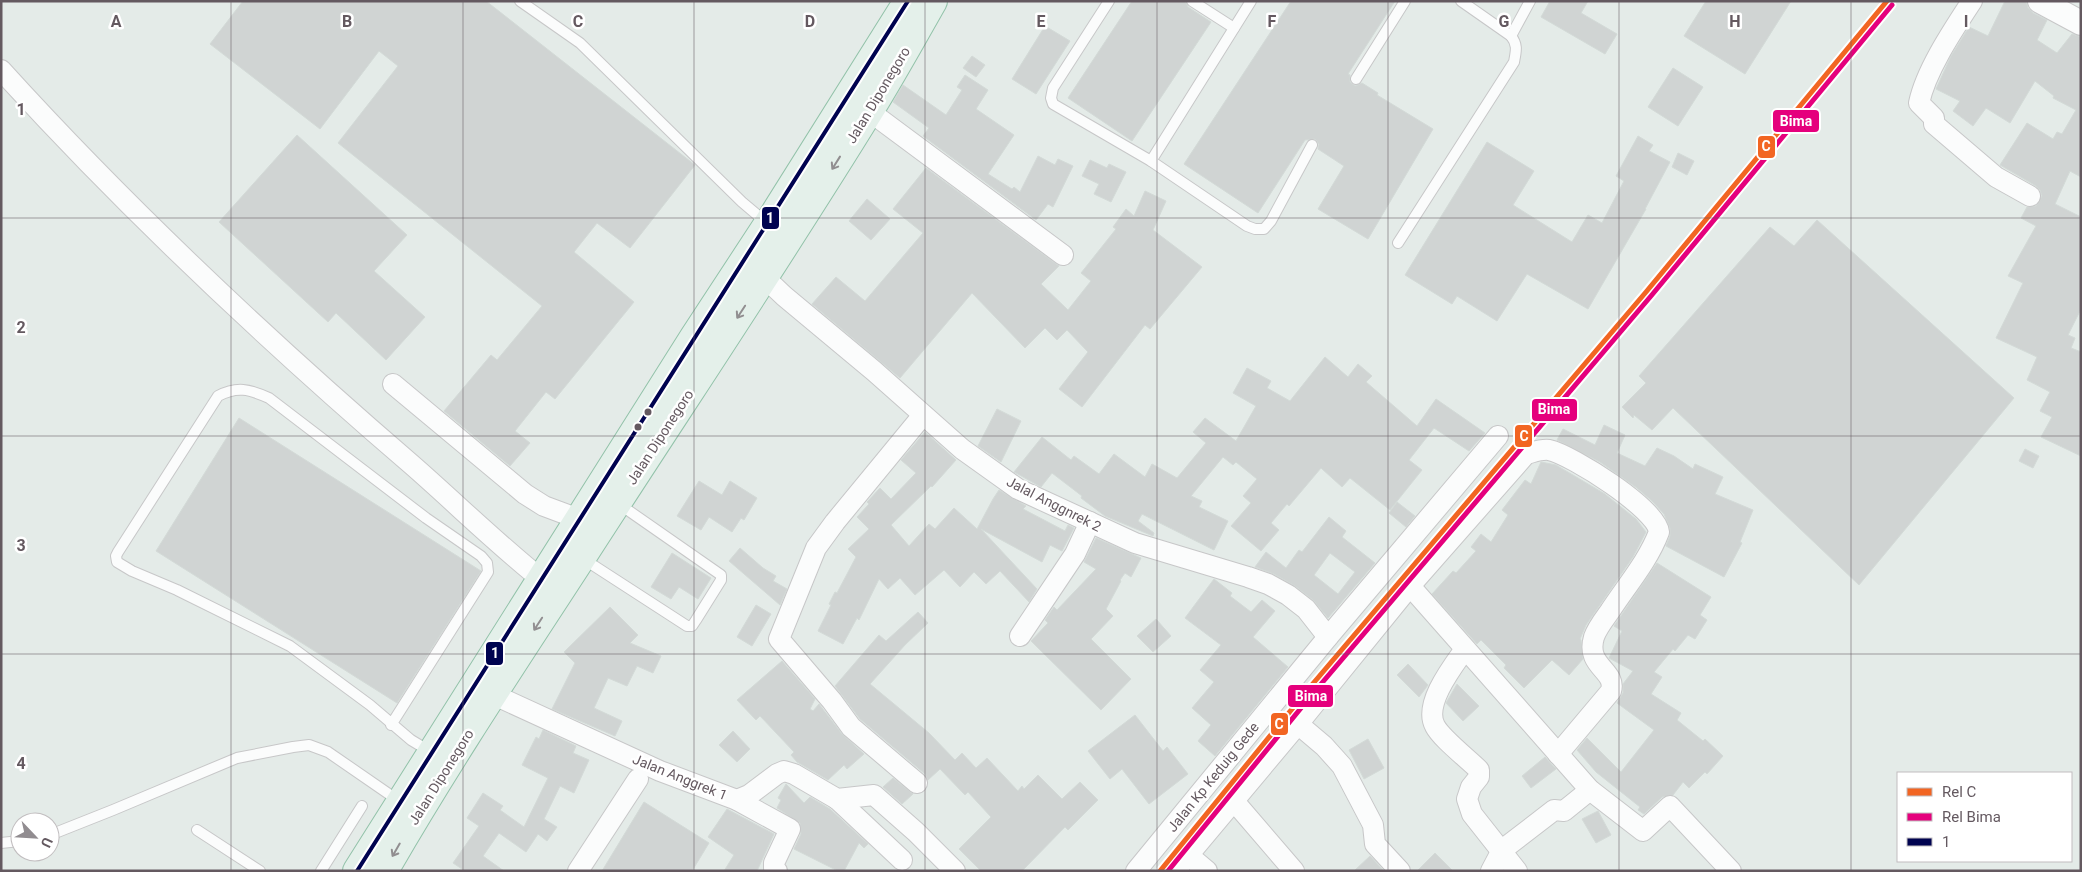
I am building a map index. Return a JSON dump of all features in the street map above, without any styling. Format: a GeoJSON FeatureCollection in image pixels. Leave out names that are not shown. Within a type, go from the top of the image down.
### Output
{"type":"FeatureCollection","features":[{"type":"Feature","properties":{"kind":"highway","name":"Jalan Diponegoro"},"geometry":{"type":"LineString","coordinates":[[357,871],[432,752],[550,586],[590,523],[694,337],[768,224],[908,1]]}},
{"type":"Feature","properties":{"kind":"highway","name":"Jalan Diponegoro"},"geometry":{"type":"LineString","coordinates":[[384,871],[417,813],[492,694],[550,586],[581,557],[590,523],[617,502],[764,277],[869,111],[933,1]]}},
{"type":"Feature","properties":{"kind":"street"},"geometry":{"type":"LineString","coordinates":[[1972,1],[1922,87],[1919,103],[1934,118],[1934,124],[1996,177],[2030,196]]}},
{"type":"Feature","properties":{"kind":"street"},"geometry":{"type":"LineString","coordinates":[[2040,1],[2081,23]]}},
{"type":"Feature","properties":{"kind":"street"},"geometry":{"type":"LineString","coordinates":[[1,70],[44,117],[228,300],[357,417],[550,586]]}},
{"type":"Feature","properties":{"kind":"street"},"geometry":{"type":"LineString","coordinates":[[869,111],[1063,255]]}},
{"type":"Feature","properties":{"kind":"street","name":"Jalal Anggnrek 2"},"geometry":{"type":"LineString","coordinates":[[764,277],[962,448],[1018,489],[1135,543],[1268,584],[1288,595],[1306,610],[1328,637]]}},
{"type":"Feature","properties":{"kind":"street"},"geometry":{"type":"LineString","coordinates":[[393,384],[525,494],[544,506],[590,523]]}},
{"type":"Feature","properties":{"kind":"street"},"geometry":{"type":"LineString","coordinates":[[917,783],[851,727],[832,701],[779,641],[779,637],[807,574],[816,548],[923,415]]}},
{"type":"Feature","properties":{"kind":"street","name":"Jalan Kp Keduig Gede"},"geometry":{"type":"LineString","coordinates":[[1136,871],[1328,637],[1498,436]]}},
{"type":"Feature","properties":{"kind":"street"},"geometry":{"type":"LineString","coordinates":[[1175,871],[1410,586],[1526,454],[1542,449],[1551,450],[1589,470],[1640,505],[1659,528],[1658,537],[1645,560],[1594,636],[1593,656],[1597,664],[1611,679],[1613,684],[1611,691],[1558,754]]}},
{"type":"Feature","properties":{"kind":"street"},"geometry":{"type":"LineString","coordinates":[[1020,636],[1075,554],[1090,522]]}},
{"type":"Feature","properties":{"kind":"street"},"geometry":{"type":"LineString","coordinates":[[1410,586],[1590,790],[1643,831],[1670,806],[1731,871]]}},
{"type":"Feature","properties":{"kind":"street"},"geometry":{"type":"LineString","coordinates":[[1465,649],[1448,674],[1435,699],[1432,712],[1434,725],[1479,770],[1479,777],[1471,787],[1466,798],[1472,814],[1517,871]]}},
{"type":"Feature","properties":{"kind":"street","name":"Jalan Anggrek 1"},"geometry":{"type":"LineString","coordinates":[[492,694],[660,771],[737,800],[749,795],[784,771],[794,774],[837,799]]}},
{"type":"Feature","properties":{"kind":"street"},"geometry":{"type":"LineString","coordinates":[[1298,724],[1324,746],[1342,766],[1373,825],[1375,844],[1400,871]]}},
{"type":"Feature","properties":{"kind":"street"},"geometry":{"type":"LineString","coordinates":[[578,871],[638,779]]}},
{"type":"Feature","properties":{"kind":"street"},"geometry":{"type":"LineString","coordinates":[[1491,871],[1502,850],[1554,810],[1564,811],[1590,790]]}},
{"type":"Feature","properties":{"kind":"street"},"geometry":{"type":"LineString","coordinates":[[837,799],[874,795],[916,832],[955,871]]}},
{"type":"Feature","properties":{"kind":"street"},"geometry":{"type":"LineString","coordinates":[[837,799],[902,860]]}},
{"type":"Feature","properties":{"kind":"street"},"geometry":{"type":"LineString","coordinates":[[737,800],[790,829],[774,863],[774,868],[777,871]]}},
{"type":"Feature","properties":{"kind":"street"},"geometry":{"type":"LineString","coordinates":[[1233,800],[1294,871]]}},
{"type":"Feature","properties":{"kind":"street"},"geometry":{"type":"LineString","coordinates":[[1188,855],[1207,871]]}},
{"type":"Feature","properties":{"kind":"lane"},"geometry":{"type":"LineString","coordinates":[[520,1],[580,43],[742,202],[768,224]]}},
{"type":"Feature","properties":{"kind":"lane"},"geometry":{"type":"LineString","coordinates":[[1109,1],[1053,88],[1051,98],[1054,104],[1151,161],[1247,226],[1264,229],[1271,221],[1312,145]]}},
{"type":"Feature","properties":{"kind":"lane"},"geometry":{"type":"LineString","coordinates":[[1192,1],[1234,28]]}},
{"type":"Feature","properties":{"kind":"lane"},"geometry":{"type":"LineString","coordinates":[[1151,161],[1251,1]]}},
{"type":"Feature","properties":{"kind":"lane"},"geometry":{"type":"LineString","coordinates":[[1356,79],[1405,1]]}},
{"type":"Feature","properties":{"kind":"lane"},"geometry":{"type":"LineString","coordinates":[[1398,243],[1514,62],[1517,50],[1515,41],[1511,36],[1461,1]]}},
{"type":"Feature","properties":{"kind":"lane"},"geometry":{"type":"LineString","coordinates":[[1511,36],[1530,1]]}},
{"type":"Feature","properties":{"kind":"lane"},"geometry":{"type":"LineString","coordinates":[[391,725],[488,572],[488,563],[482,556],[426,518],[269,398],[256,392],[231,390],[218,396],[118,552],[116,556],[117,562],[132,571],[177,590],[290,646],[370,705],[391,725],[411,740],[432,752]]}},
{"type":"Feature","properties":{"kind":"lane"},"geometry":{"type":"LineString","coordinates":[[581,557],[687,626],[692,626],[696,620],[721,580],[720,575],[617,502]]}},
{"type":"Feature","properties":{"kind":"lane"},"geometry":{"type":"LineString","coordinates":[[60,830],[237,758],[293,746],[310,745],[328,752],[400,802]]}},
{"type":"Feature","properties":{"kind":"lane"},"geometry":{"type":"LineString","coordinates":[[321,871],[362,806]]}},
{"type":"Feature","properties":{"kind":"lane"},"geometry":{"type":"LineString","coordinates":[[197,830],[260,871]]}},
{"type":"Feature","properties":{"kind":"building"},"geometry":{"type":"Polygon","coordinates":[[[243,1],[486,1],[695,165],[630,248],[597,223],[574,252],[634,302],[555,399],[546,392],[515,431],[530,443],[510,466],[444,411],[491,355],[497,360],[542,306],[338,143],[398,66],[379,51],[320,129],[210,44],[243,1]]]}},
{"type":"Feature","properties":{"kind":"building"},"geometry":{"type":"Polygon","coordinates":[[[1132,1],[1185,1],[1188,7],[1211,22],[1132,141],[1068,98],[1132,1]]]}},
{"type":"Feature","properties":{"kind":"building"},"geometry":{"type":"Polygon","coordinates":[[[1291,1],[1395,1],[1348,74],[1350,75],[1350,82],[1355,86],[1362,83],[1378,93],[1377,95],[1433,129],[1368,239],[1318,209],[1344,166],[1318,149],[1319,144],[1315,139],[1305,140],[1258,213],[1184,164],[1291,1]]]}},
{"type":"Feature","properties":{"kind":"building"},"geometry":{"type":"Polygon","coordinates":[[[1550,1],[1588,1],[1581,13],[1617,34],[1605,54],[1541,17],[1550,1]]]}},
{"type":"Feature","properties":{"kind":"building"},"geometry":{"type":"Polygon","coordinates":[[[1706,1],[1791,1],[1745,74],[1684,36],[1706,1]]]}},
{"type":"Feature","properties":{"kind":"building"},"geometry":{"type":"Polygon","coordinates":[[[2005,1],[2026,1],[2028,8],[2033,13],[2047,20],[2037,40],[2057,53],[2072,34],[2081,37],[2081,177],[2070,171],[2055,204],[2081,217],[2081,309],[2068,335],[2075,338],[2071,348],[2081,352],[2081,456],[2041,437],[2052,417],[2040,411],[2050,392],[2027,380],[2037,357],[1996,338],[2023,283],[2008,276],[2036,226],[2021,218],[2027,207],[2036,206],[2042,196],[2036,186],[2000,165],[2027,123],[2053,139],[2057,132],[2062,134],[2076,110],[2053,98],[2054,96],[2035,81],[2010,123],[1986,108],[1973,126],[1953,111],[1960,101],[1936,89],[1951,56],[1969,27],[1988,36],[2005,1]]]}},
{"type":"Feature","properties":{"kind":"building"},"geometry":{"type":"Polygon","coordinates":[[[1045,26],[1070,41],[1036,94],[1012,79],[1045,26]]]}},
{"type":"Feature","properties":{"kind":"building"},"geometry":{"type":"Polygon","coordinates":[[[972,56],[985,65],[976,77],[963,68],[972,56]]]}},
{"type":"Feature","properties":{"kind":"building"},"geometry":{"type":"Polygon","coordinates":[[[1673,68],[1703,87],[1678,126],[1648,107],[1673,68]]]}},
{"type":"Feature","properties":{"kind":"building"},"geometry":{"type":"Polygon","coordinates":[[[965,75],[988,90],[976,109],[1014,135],[988,174],[1020,192],[1038,156],[1055,165],[1058,159],[1073,166],[1053,207],[1048,204],[1036,220],[923,136],[929,128],[893,102],[903,85],[946,115],[962,90],[957,87],[965,75]]]}},
{"type":"Feature","properties":{"kind":"building"},"geometry":{"type":"Polygon","coordinates":[[[297,135],[407,235],[374,271],[425,317],[386,360],[336,313],[328,322],[219,222],[297,135]]]}},
{"type":"Feature","properties":{"kind":"building"},"geometry":{"type":"Polygon","coordinates":[[[1638,136],[1653,145],[1649,151],[1670,162],[1646,209],[1588,309],[1527,274],[1497,321],[1457,296],[1452,304],[1405,275],[1487,142],[1534,171],[1513,205],[1572,242],[1588,215],[1602,223],[1624,181],[1616,176],[1638,136]]]}},
{"type":"Feature","properties":{"kind":"building"},"geometry":{"type":"Polygon","coordinates":[[[1678,153],[1694,161],[1687,175],[1672,167],[1678,153]]]}},
{"type":"Feature","properties":{"kind":"building"},"geometry":{"type":"Polygon","coordinates":[[[1090,160],[1107,168],[1109,164],[1126,172],[1111,202],[1094,194],[1099,184],[1082,176],[1090,160]]]}},
{"type":"Feature","properties":{"kind":"building"},"geometry":{"type":"Polygon","coordinates":[[[926,168],[1059,266],[1041,284],[1068,310],[1091,281],[1081,273],[1116,229],[1113,227],[1126,209],[1134,216],[1145,191],[1166,201],[1153,230],[1202,267],[1150,329],[1145,325],[1082,407],[1059,389],[1088,352],[1067,330],[1057,340],[1045,328],[1025,348],[972,293],[900,378],[812,304],[836,277],[865,301],[923,233],[893,209],[926,168]]]}},
{"type":"Feature","properties":{"kind":"building"},"geometry":{"type":"Polygon","coordinates":[[[867,199],[890,219],[871,240],[849,221],[867,199]]]}},
{"type":"Feature","properties":{"kind":"building"},"geometry":{"type":"Polygon","coordinates":[[[1817,220],[2014,398],[1859,585],[1673,408],[1652,430],[1634,415],[1633,418],[1622,407],[1646,383],[1639,376],[1770,227],[1794,246],[1817,220]]]}},
{"type":"Feature","properties":{"kind":"building"},"geometry":{"type":"Polygon","coordinates":[[[1325,357],[1348,377],[1358,364],[1372,376],[1366,382],[1417,426],[1436,399],[1485,433],[1469,451],[1434,428],[1409,460],[1422,470],[1390,510],[1350,478],[1342,487],[1321,468],[1289,506],[1287,504],[1271,523],[1279,530],[1261,551],[1231,526],[1251,503],[1243,496],[1257,479],[1236,462],[1233,465],[1223,457],[1191,496],[1202,501],[1199,507],[1228,521],[1214,550],[1142,514],[1138,521],[1154,533],[1153,536],[1105,516],[1052,473],[1041,487],[1014,472],[1042,437],[1071,460],[1074,456],[1099,474],[1114,454],[1145,477],[1152,464],[1177,478],[1206,443],[1193,432],[1205,418],[1236,441],[1256,406],[1233,393],[1247,368],[1271,381],[1267,388],[1290,401],[1325,357]]]}},
{"type":"Feature","properties":{"kind":"building"},"geometry":{"type":"Polygon","coordinates":[[[997,409],[1021,421],[1001,462],[978,446],[997,409]]]}},
{"type":"Feature","properties":{"kind":"building"},"geometry":{"type":"Polygon","coordinates":[[[239,418],[481,571],[397,703],[156,551],[239,418]]]}},
{"type":"Feature","properties":{"kind":"building"},"geometry":{"type":"Polygon","coordinates":[[[1604,425],[1625,435],[1617,453],[1645,466],[1657,448],[1674,456],[1693,469],[1695,464],[1723,477],[1715,494],[1753,510],[1740,542],[1742,543],[1724,577],[1666,546],[1670,536],[1670,528],[1664,514],[1637,488],[1600,462],[1557,440],[1563,429],[1595,445],[1604,425]]]}},
{"type":"Feature","properties":{"kind":"building"},"geometry":{"type":"Polygon","coordinates":[[[925,432],[956,460],[932,487],[891,525],[909,546],[929,524],[935,529],[954,508],[977,529],[999,490],[1026,506],[1023,509],[1065,531],[1068,525],[1074,528],[1062,551],[1050,545],[1042,562],[981,529],[1037,589],[1029,602],[1000,571],[986,584],[974,572],[960,587],[944,570],[915,595],[900,578],[888,589],[879,579],[859,620],[857,618],[843,644],[818,631],[831,605],[829,604],[835,592],[837,593],[856,557],[848,549],[869,529],[857,517],[880,488],[891,499],[916,473],[901,460],[925,432]]]}},
{"type":"Feature","properties":{"kind":"building"},"geometry":{"type":"Polygon","coordinates":[[[2025,449],[2039,456],[2033,468],[2019,461],[2025,449]]]}},
{"type":"Feature","properties":{"kind":"building"},"geometry":{"type":"Polygon","coordinates":[[[1541,462],[1556,465],[1605,494],[1636,519],[1646,532],[1633,557],[1586,625],[1580,639],[1583,659],[1569,675],[1552,660],[1524,688],[1504,668],[1506,665],[1481,640],[1477,644],[1432,594],[1453,571],[1456,573],[1476,551],[1471,547],[1481,534],[1491,542],[1508,515],[1502,510],[1525,480],[1531,484],[1541,462]]]}},
{"type":"Feature","properties":{"kind":"building"},"geometry":{"type":"Polygon","coordinates":[[[699,481],[722,495],[730,481],[757,498],[744,520],[741,518],[732,532],[709,517],[701,530],[677,516],[699,481]]]}},
{"type":"Feature","properties":{"kind":"building"},"geometry":{"type":"Polygon","coordinates":[[[1397,502],[1415,516],[1406,527],[1389,513],[1397,502]]]}},
{"type":"Feature","properties":{"kind":"building"},"geometry":{"type":"Polygon","coordinates":[[[1329,517],[1346,531],[1342,537],[1375,563],[1328,618],[1313,600],[1295,586],[1274,574],[1255,567],[1266,552],[1286,568],[1299,550],[1302,552],[1329,517]],[[1330,553],[1314,575],[1338,594],[1355,572],[1330,553]]]}},
{"type":"Feature","properties":{"kind":"building"},"geometry":{"type":"Polygon","coordinates":[[[1096,538],[1141,558],[1131,577],[1125,573],[1120,580],[1106,609],[1113,616],[1091,639],[1131,679],[1101,710],[1031,641],[1048,623],[1045,620],[1054,607],[1057,610],[1096,569],[1084,562],[1096,538]]]}},
{"type":"Feature","properties":{"kind":"building"},"geometry":{"type":"Polygon","coordinates":[[[740,548],[763,568],[776,576],[773,581],[787,589],[780,605],[729,561],[740,548]]]}},
{"type":"Feature","properties":{"kind":"building"},"geometry":{"type":"Polygon","coordinates":[[[672,553],[711,578],[698,599],[679,587],[671,599],[651,587],[672,553]]]}},
{"type":"Feature","properties":{"kind":"building"},"geometry":{"type":"Polygon","coordinates":[[[1657,563],[1711,597],[1700,615],[1707,620],[1695,639],[1688,635],[1675,651],[1673,649],[1654,672],[1662,677],[1651,694],[1681,713],[1677,720],[1703,741],[1705,739],[1723,756],[1707,774],[1705,772],[1689,788],[1683,782],[1673,795],[1662,797],[1644,814],[1638,810],[1640,807],[1596,772],[1577,750],[1587,738],[1621,772],[1654,730],[1617,703],[1623,693],[1623,684],[1633,671],[1609,658],[1622,631],[1614,626],[1657,563]]]}},
{"type":"Feature","properties":{"kind":"building"},"geometry":{"type":"Polygon","coordinates":[[[1214,579],[1232,593],[1230,596],[1251,612],[1262,600],[1275,611],[1253,637],[1288,667],[1215,756],[1198,741],[1211,725],[1192,708],[1214,682],[1200,670],[1221,645],[1185,618],[1214,579]]]}},
{"type":"Feature","properties":{"kind":"building"},"geometry":{"type":"Polygon","coordinates":[[[756,605],[771,614],[752,646],[737,637],[756,605]]]}},
{"type":"Feature","properties":{"kind":"building"},"geometry":{"type":"Polygon","coordinates":[[[610,607],[638,635],[630,643],[661,656],[653,673],[637,666],[627,686],[608,678],[594,708],[622,721],[615,736],[552,709],[575,663],[564,652],[610,607]]]}},
{"type":"Feature","properties":{"kind":"building"},"geometry":{"type":"Polygon","coordinates":[[[918,612],[928,623],[905,645],[870,684],[929,733],[955,760],[962,753],[976,768],[987,758],[1018,791],[1022,786],[1024,789],[1038,775],[1062,799],[1080,782],[1098,800],[1068,830],[1065,827],[1022,871],[981,871],[959,849],[991,817],[968,792],[965,795],[940,769],[928,780],[925,774],[860,719],[835,686],[879,635],[886,641],[918,612]]]}},
{"type":"Feature","properties":{"kind":"building"},"geometry":{"type":"Polygon","coordinates":[[[1156,619],[1171,636],[1153,652],[1137,636],[1156,619]]]}},
{"type":"Feature","properties":{"kind":"building"},"geometry":{"type":"Polygon","coordinates":[[[782,661],[815,699],[810,709],[813,711],[819,704],[842,734],[864,754],[847,769],[844,765],[828,780],[797,762],[791,755],[794,752],[760,716],[756,720],[737,700],[782,661]]]}},
{"type":"Feature","properties":{"kind":"building"},"geometry":{"type":"Polygon","coordinates":[[[1408,664],[1428,685],[1419,697],[1397,675],[1408,664]]]}},
{"type":"Feature","properties":{"kind":"building"},"geometry":{"type":"Polygon","coordinates":[[[1457,684],[1479,706],[1463,721],[1446,703],[1457,684]]]}},
{"type":"Feature","properties":{"kind":"building"},"geometry":{"type":"Polygon","coordinates":[[[1135,715],[1163,751],[1167,747],[1188,774],[1149,804],[1122,769],[1110,779],[1088,751],[1135,715]]]}},
{"type":"Feature","properties":{"kind":"building"},"geometry":{"type":"Polygon","coordinates":[[[543,730],[576,746],[573,753],[589,760],[574,793],[560,786],[544,819],[557,827],[547,841],[538,834],[526,852],[499,833],[483,856],[504,871],[465,871],[453,863],[479,826],[467,818],[483,793],[503,806],[500,810],[524,827],[548,778],[522,765],[536,737],[539,739],[543,730]]]}},
{"type":"Feature","properties":{"kind":"building"},"geometry":{"type":"Polygon","coordinates":[[[733,731],[750,749],[737,762],[719,745],[733,731]]]}},
{"type":"Feature","properties":{"kind":"building"},"geometry":{"type":"Polygon","coordinates":[[[1368,739],[1384,768],[1364,779],[1349,750],[1368,739]]]}},
{"type":"Feature","properties":{"kind":"building"},"geometry":{"type":"Polygon","coordinates":[[[1545,757],[1556,769],[1531,788],[1522,776],[1545,757]]]}},
{"type":"Feature","properties":{"kind":"building"},"geometry":{"type":"Polygon","coordinates":[[[893,778],[913,794],[902,804],[883,787],[893,778]]]}},
{"type":"Feature","properties":{"kind":"building"},"geometry":{"type":"Polygon","coordinates":[[[786,784],[804,803],[810,797],[830,809],[868,844],[864,848],[859,843],[844,871],[838,871],[794,849],[801,834],[800,823],[777,808],[781,800],[778,798],[786,784]]]}},
{"type":"Feature","properties":{"kind":"building"},"geometry":{"type":"Polygon","coordinates":[[[644,802],[709,843],[692,871],[602,871],[644,802]]]}},
{"type":"Feature","properties":{"kind":"building"},"geometry":{"type":"Polygon","coordinates":[[[727,809],[774,834],[757,871],[724,871],[734,855],[708,837],[727,809]]]}},
{"type":"Feature","properties":{"kind":"building"},"geometry":{"type":"Polygon","coordinates":[[[1598,811],[1611,835],[1596,843],[1582,819],[1598,811]]]}},
{"type":"Feature","properties":{"kind":"building"},"geometry":{"type":"Polygon","coordinates":[[[1435,853],[1453,871],[1417,871],[1435,853]]]}},
{"type":"Feature","properties":{"kind":"building"},"geometry":{"type":"Polygon","coordinates":[[[1370,856],[1384,871],[1354,871],[1370,856]]]}},
{"type":"Feature","properties":{"kind":"rail line","name":"C"},"geometry":{"type":"LineString","coordinates":[[1160,871],[1305,693],[1646,292],[1887,1]]}},
{"type":"Feature","properties":{"kind":"rail line","name":"Bima"},"geometry":{"type":"LineString","coordinates":[[1168,871],[1310,697],[1651,296],[1892,5]]}},
{"type":"Feature","properties":{"kind":"transit line","name":"1"},"geometry":{"type":"LineString","coordinates":[[357,871],[908,1]]}}]}
